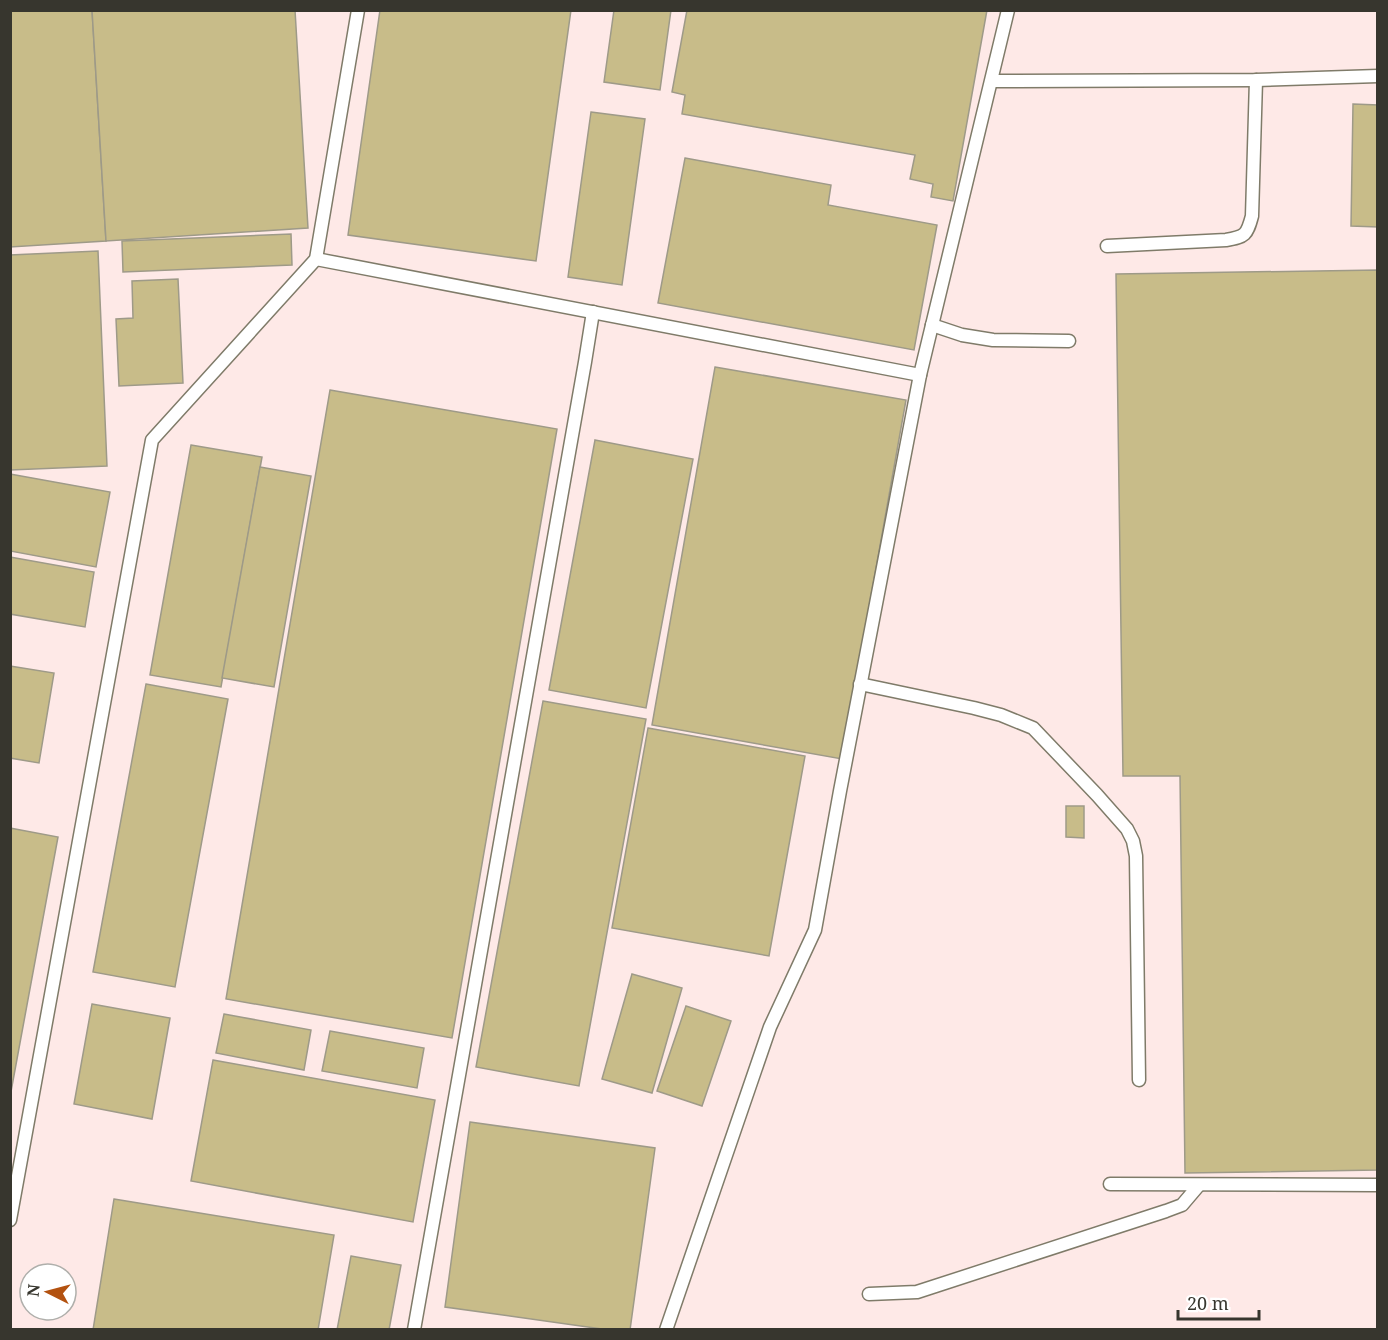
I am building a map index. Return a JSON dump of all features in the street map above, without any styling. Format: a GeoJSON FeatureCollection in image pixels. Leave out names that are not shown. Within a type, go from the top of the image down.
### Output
{"type":"FeatureCollection","features":[{"type":"Feature","properties":{"kind":"lane"},"geometry":{"type":"LineString","coordinates":[[10,1220],[152,440],[316,259],[358,10]]}},
{"type":"Feature","properties":{"kind":"lane"},"geometry":{"type":"LineString","coordinates":[[666,1329],[770,1027],[815,930],[920,375],[1008,10]]}},
{"type":"Feature","properties":{"kind":"lane"},"geometry":{"type":"LineString","coordinates":[[992,81],[1256,80],[1377,76]]}},
{"type":"Feature","properties":{"kind":"lane"},"geometry":{"type":"LineString","coordinates":[[1107,246],[1226,240],[1240,238],[1248,232],[1252,216],[1256,80]]}},
{"type":"Feature","properties":{"kind":"lane"},"geometry":{"type":"LineString","coordinates":[[316,259],[920,375]]}},
{"type":"Feature","properties":{"kind":"lane"},"geometry":{"type":"LineString","coordinates":[[414,1329],[593,312]]}},
{"type":"Feature","properties":{"kind":"lane"},"geometry":{"type":"LineString","coordinates":[[932,325],[962,335],[993,340],[1069,341]]}},
{"type":"Feature","properties":{"kind":"lane"},"geometry":{"type":"LineString","coordinates":[[860,684],[974,708],[1001,715],[1033,728],[1127,829],[1137,856],[1139,1080]]}},
{"type":"Feature","properties":{"kind":"lane"},"geometry":{"type":"LineString","coordinates":[[1110,1184],[1377,1185]]}},
{"type":"Feature","properties":{"kind":"lane"},"geometry":{"type":"LineString","coordinates":[[870,1294],[917,1292],[1154,1215],[1182,1205],[1199,1185]]}},
{"type":"Feature","properties":{"kind":"shaded area"},"geometry":{"type":"Polygon","coordinates":[[[10,11],[1377,11],[1377,1329],[11,1329],[10,11]]]}},
{"type":"Feature","properties":{"kind":"building"},"geometry":{"type":"Polygon","coordinates":[[[10,10],[92,10],[106,241],[10,247],[10,10]]]}},
{"type":"Feature","properties":{"kind":"building"},"geometry":{"type":"Polygon","coordinates":[[[92,10],[295,10],[308,228],[106,241],[92,10]]]}},
{"type":"Feature","properties":{"kind":"building"},"geometry":{"type":"Polygon","coordinates":[[[380,10],[571,10],[536,261],[348,235],[380,10]]]}},
{"type":"Feature","properties":{"kind":"building"},"geometry":{"type":"Polygon","coordinates":[[[614,10],[671,10],[660,90],[604,82],[614,10]]]}},
{"type":"Feature","properties":{"kind":"building"},"geometry":{"type":"Polygon","coordinates":[[[687,10],[987,10],[953,201],[931,197],[933,184],[910,179],[915,155],[682,114],[685,95],[672,92],[687,10]]]}},
{"type":"Feature","properties":{"kind":"building"},"geometry":{"type":"Polygon","coordinates":[[[1353,104],[1378,105],[1378,227],[1351,226],[1353,104]]]}},
{"type":"Feature","properties":{"kind":"building"},"geometry":{"type":"Polygon","coordinates":[[[591,112],[645,119],[622,285],[568,277],[591,112]]]}},
{"type":"Feature","properties":{"kind":"building"},"geometry":{"type":"Polygon","coordinates":[[[685,158],[831,185],[828,205],[937,225],[914,350],[658,303],[685,158]]]}},
{"type":"Feature","properties":{"kind":"building"},"geometry":{"type":"Polygon","coordinates":[[[291,234],[292,265],[123,272],[122,241],[291,234]]]}},
{"type":"Feature","properties":{"kind":"building"},"geometry":{"type":"Polygon","coordinates":[[[98,251],[107,466],[10,470],[10,255],[98,251]]]}},
{"type":"Feature","properties":{"kind":"building"},"geometry":{"type":"Polygon","coordinates":[[[1378,270],[1378,1170],[1185,1173],[1180,776],[1123,776],[1116,274],[1378,270]]]}},
{"type":"Feature","properties":{"kind":"building"},"geometry":{"type":"Polygon","coordinates":[[[178,279],[183,383],[119,386],[116,319],[133,318],[132,281],[178,279]]]}},
{"type":"Feature","properties":{"kind":"building"},"geometry":{"type":"Polygon","coordinates":[[[715,367],[906,400],[842,759],[652,725],[715,367]]]}},
{"type":"Feature","properties":{"kind":"building"},"geometry":{"type":"Polygon","coordinates":[[[330,390],[557,429],[452,1038],[226,999],[330,390]]]}},
{"type":"Feature","properties":{"kind":"building"},"geometry":{"type":"Polygon","coordinates":[[[595,440],[693,459],[646,708],[549,690],[595,440]]]}},
{"type":"Feature","properties":{"kind":"building"},"geometry":{"type":"Polygon","coordinates":[[[191,445],[262,457],[221,687],[150,675],[191,445]]]}},
{"type":"Feature","properties":{"kind":"building"},"geometry":{"type":"Polygon","coordinates":[[[260,467],[311,476],[274,687],[222,678],[260,467]]]}},
{"type":"Feature","properties":{"kind":"building"},"geometry":{"type":"Polygon","coordinates":[[[10,474],[110,492],[96,567],[10,551],[10,474]]]}},
{"type":"Feature","properties":{"kind":"building"},"geometry":{"type":"Polygon","coordinates":[[[10,557],[94,572],[85,627],[10,614],[10,557]]]}},
{"type":"Feature","properties":{"kind":"building"},"geometry":{"type":"Polygon","coordinates":[[[10,666],[54,673],[39,763],[10,758],[10,666]]]}},
{"type":"Feature","properties":{"kind":"building"},"geometry":{"type":"Polygon","coordinates":[[[146,684],[228,699],[175,987],[93,972],[146,684]]]}},
{"type":"Feature","properties":{"kind":"building"},"geometry":{"type":"Polygon","coordinates":[[[543,701],[646,719],[579,1086],[476,1067],[543,701]]]}},
{"type":"Feature","properties":{"kind":"building"},"geometry":{"type":"Polygon","coordinates":[[[648,728],[805,756],[769,956],[612,928],[648,728]]]}},
{"type":"Feature","properties":{"kind":"building"},"geometry":{"type":"Polygon","coordinates":[[[1066,806],[1084,806],[1084,838],[1066,837],[1066,806]]]}},
{"type":"Feature","properties":{"kind":"building"},"geometry":{"type":"Polygon","coordinates":[[[10,828],[58,837],[10,1097],[10,828]]]}},
{"type":"Feature","properties":{"kind":"building"},"geometry":{"type":"Polygon","coordinates":[[[632,974],[682,988],[652,1093],[602,1079],[632,974]]]}},
{"type":"Feature","properties":{"kind":"building"},"geometry":{"type":"Polygon","coordinates":[[[92,1004],[170,1018],[152,1119],[74,1104],[92,1004]]]}},
{"type":"Feature","properties":{"kind":"building"},"geometry":{"type":"Polygon","coordinates":[[[686,1006],[731,1021],[702,1106],[657,1091],[686,1006]]]}},
{"type":"Feature","properties":{"kind":"building"},"geometry":{"type":"Polygon","coordinates":[[[224,1014],[311,1030],[304,1070],[216,1053],[224,1014]]]}},
{"type":"Feature","properties":{"kind":"building"},"geometry":{"type":"Polygon","coordinates":[[[330,1031],[424,1048],[417,1088],[322,1071],[330,1031]]]}},
{"type":"Feature","properties":{"kind":"building"},"geometry":{"type":"Polygon","coordinates":[[[213,1060],[435,1100],[413,1222],[191,1181],[213,1060]]]}},
{"type":"Feature","properties":{"kind":"building"},"geometry":{"type":"Polygon","coordinates":[[[470,1122],[655,1148],[630,1330],[609,1330],[445,1307],[470,1122]]]}},
{"type":"Feature","properties":{"kind":"building"},"geometry":{"type":"Polygon","coordinates":[[[114,1199],[334,1235],[318,1330],[93,1330],[114,1199]]]}},
{"type":"Feature","properties":{"kind":"building"},"geometry":{"type":"Polygon","coordinates":[[[351,1256],[401,1265],[389,1330],[337,1330],[351,1256]]]}}]}
